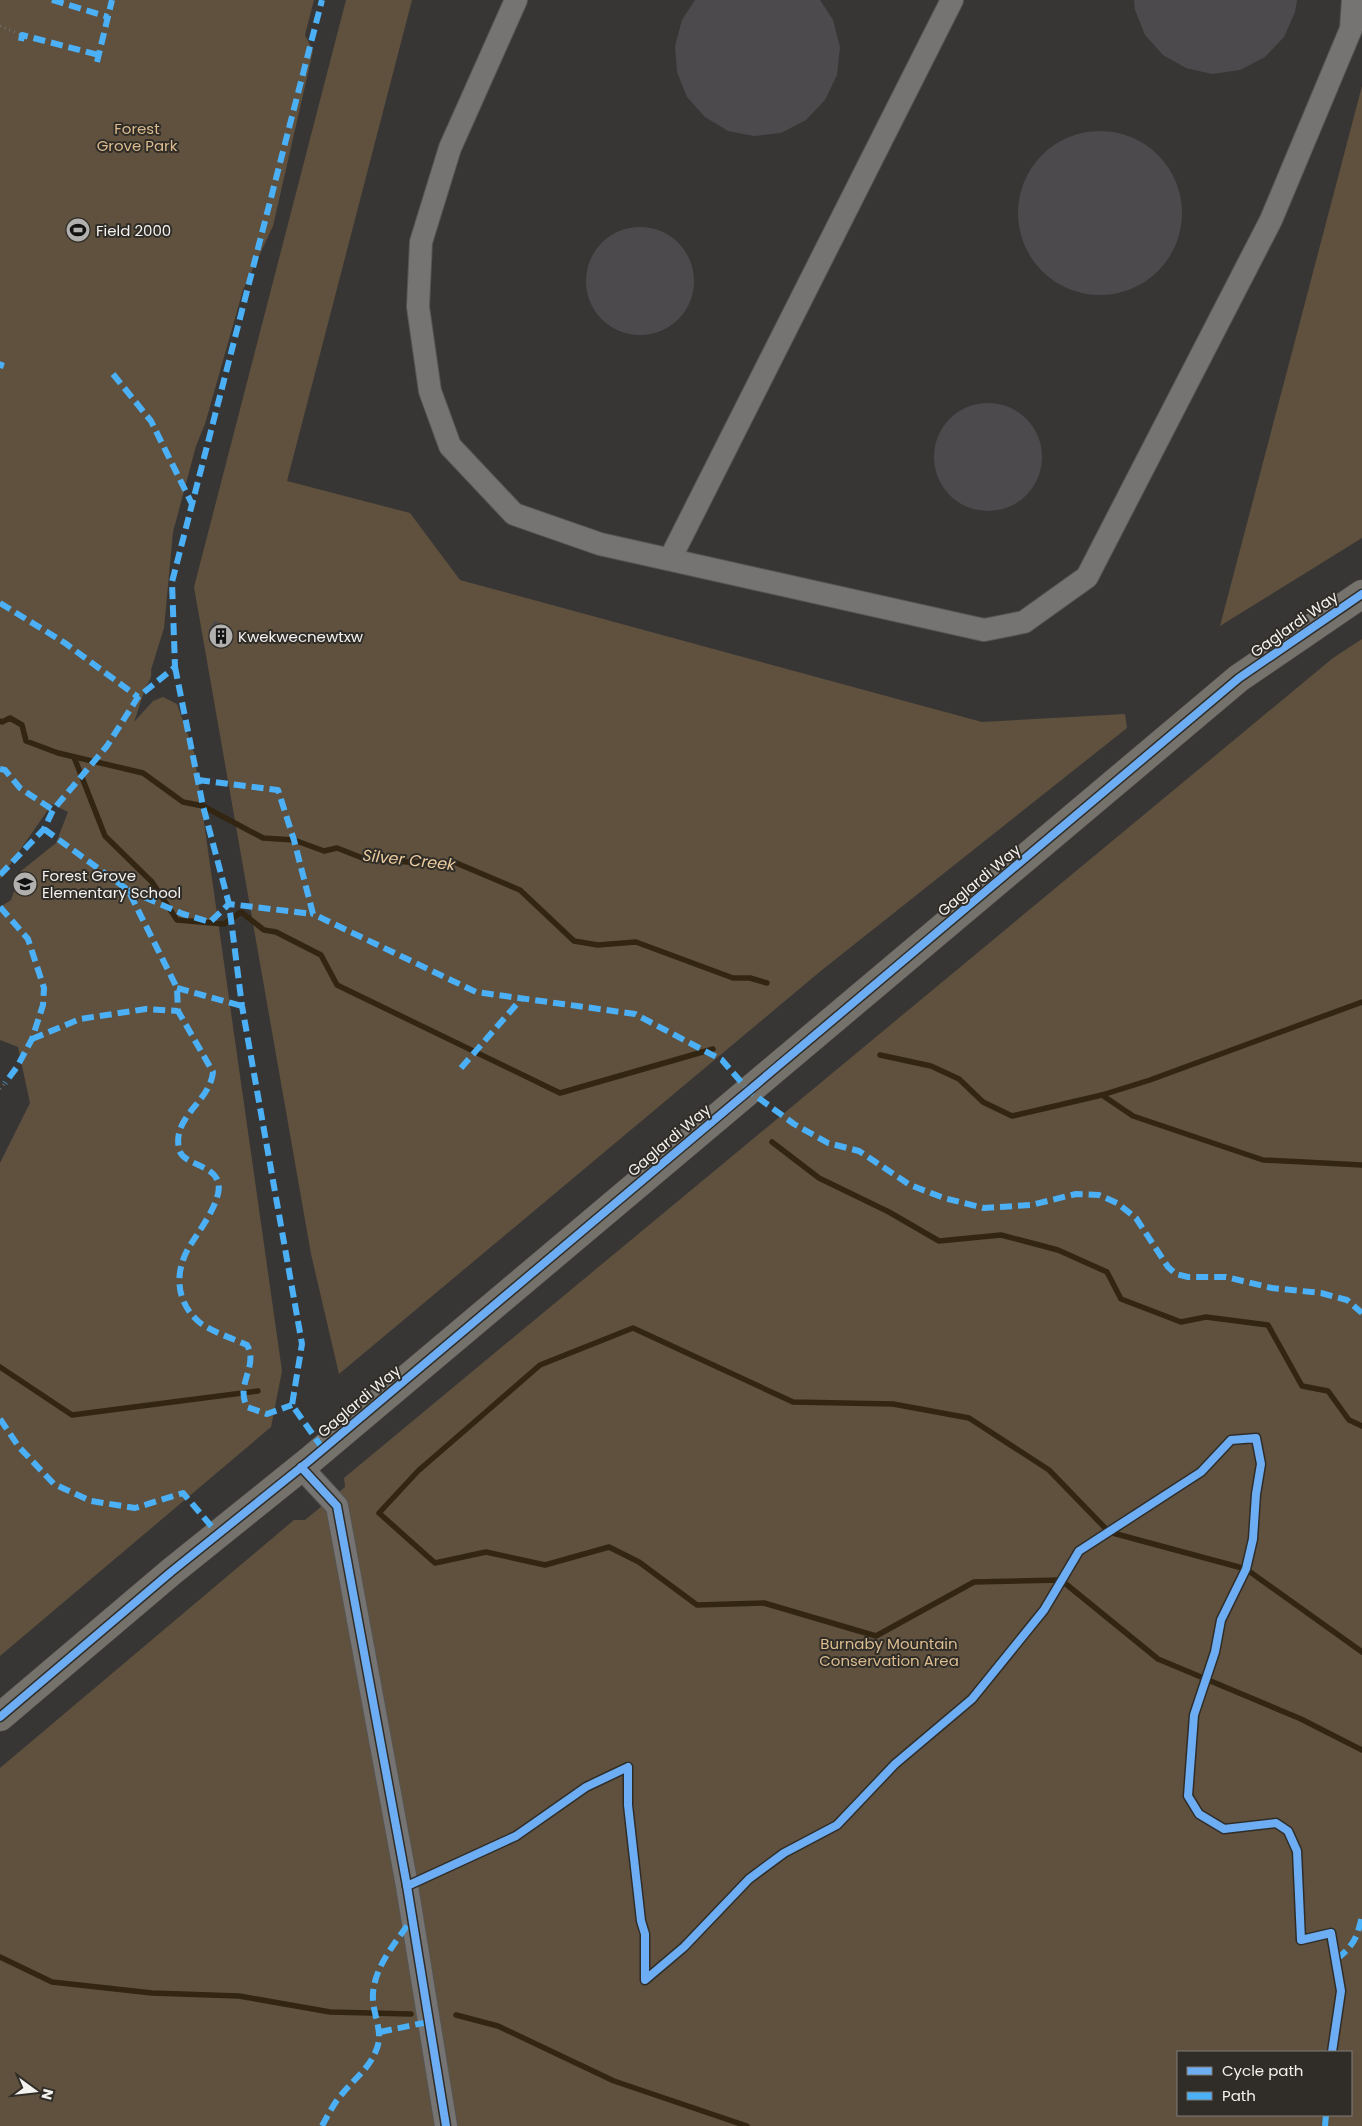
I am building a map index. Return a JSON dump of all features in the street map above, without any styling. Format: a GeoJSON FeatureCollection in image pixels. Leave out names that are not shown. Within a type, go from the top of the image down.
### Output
{"type":"FeatureCollection","features":[{"type":"Feature","properties":{"kind":"main road","name":"Gaglardi Way"},"geometry":{"type":"LineString","coordinates":[[0,1717],[171,1572],[301,1467],[1239,678],[1362,594]]}},
{"type":"Feature","properties":{"kind":"lane"},"geometry":{"type":"LineString","coordinates":[[516,0],[450,148],[421,242],[418,307],[430,391],[450,446],[514,514],[600,544],[984,630],[1024,622],[1087,576],[1271,220],[1351,29],[1353,0]]}},
{"type":"Feature","properties":{"kind":"lane"},"geometry":{"type":"LineString","coordinates":[[670,559],[952,0]]}},
{"type":"Feature","properties":{"kind":"lane"},"geometry":{"type":"LineString","coordinates":[[301,1467],[336,1506],[407,1886],[446,2126]]}},
{"type":"Feature","properties":{"kind":"path"},"geometry":{"type":"LineString","coordinates":[[0,26],[22,35]]}},
{"type":"Feature","properties":{"kind":"path"},"geometry":{"type":"LineString","coordinates":[[0,1089],[4,1083]]}},
{"type":"Feature","properties":{"kind":"green space","name":"Forest Grove Park"},"geometry":{"type":"Polygon","coordinates":[[[0,0],[314,0],[305,35],[313,51],[273,226],[243,290],[205,424],[196,446],[173,532],[164,628],[149,683],[146,686],[134,722],[153,701],[163,697],[177,704],[194,752],[282,1371],[271,1427],[0,1656],[0,1163],[30,1103],[18,1047],[0,1040],[0,907],[11,900],[21,871],[56,843],[68,812],[52,804],[0,879],[0,0]]]}},
{"type":"Feature","properties":{"kind":"green space"},"geometry":{"type":"Polygon","coordinates":[[[346,0],[412,0],[287,481],[410,513],[460,580],[982,722],[1125,714],[1127,728],[822,970],[339,1374],[311,1254],[194,587],[346,0]]]}},
{"type":"Feature","properties":{"kind":"green space"},"geometry":{"type":"Polygon","coordinates":[[[1362,86],[1362,538],[1220,626],[1362,86]]]}},
{"type":"Feature","properties":{"kind":"green space","name":"Burnaby Mountain Conservation Area"},"geometry":{"type":"Polygon","coordinates":[[[1362,639],[1362,2126],[0,2126],[0,1768],[294,1520],[305,1520],[345,1487],[344,1478],[1333,658],[1362,639]]]}},
{"type":"Feature","properties":{"kind":"building"},"geometry":{"type":"Polygon","coordinates":[[[695,0],[820,0],[833,20],[840,47],[837,75],[825,100],[806,120],[781,133],[754,136],[728,131],[705,117],[687,97],[677,72],[675,46],[682,20],[695,0]]]}},
{"type":"Feature","properties":{"kind":"building"},"geometry":{"type":"Polygon","coordinates":[[[1134,0],[1297,0],[1295,12],[1284,37],[1265,57],[1240,70],[1212,74],[1186,68],[1163,55],[1145,35],[1135,10],[1134,0]]]}},
{"type":"Feature","properties":{"kind":"building"},"geometry":{"type":"Polygon","coordinates":[[[1092,131],[1108,131],[1131,137],[1158,155],[1176,182],[1182,205],[1182,221],[1176,244],[1158,271],[1131,289],[1108,295],[1092,295],[1061,285],[1037,265],[1024,244],[1018,221],[1018,205],[1028,174],[1048,150],[1069,137],[1092,131]]]}},
{"type":"Feature","properties":{"kind":"building"},"geometry":{"type":"Polygon","coordinates":[[[640,227],[661,231],[678,243],[690,260],[694,281],[690,302],[678,319],[661,331],[640,335],[619,331],[602,319],[590,302],[586,281],[590,260],[602,243],[619,231],[640,227]]]}},
{"type":"Feature","properties":{"kind":"building"},"geometry":{"type":"Polygon","coordinates":[[[988,403],[1009,407],[1026,419],[1038,436],[1042,457],[1038,478],[1026,495],[1009,507],[988,511],[967,507],[950,495],[938,478],[934,457],[938,436],[950,419],[967,407],[988,403]]]}},
{"type":"Feature","properties":{"kind":"building","name":"Kwekwecnewtxw"},"geometry":{"type":"Polygon","coordinates":[[[215,620],[230,631],[222,642],[208,631],[215,620]]]}},
{"type":"Feature","properties":{"kind":"waterway","name":"Silver Creek"},"geometry":{"type":"LineString","coordinates":[[0,721],[2,722],[10,718],[22,725],[26,741],[58,753],[143,773],[183,802],[203,806],[263,838],[294,840],[324,851],[337,848],[365,859],[436,864],[454,862],[520,890],[574,941],[598,945],[636,942],[733,978],[750,978],[767,983]]}},
{"type":"Feature","properties":{"kind":"waterway"},"geometry":{"type":"LineString","coordinates":[[74,757],[105,836],[152,882],[177,920],[224,924],[241,912],[264,930],[276,932],[321,955],[337,985],[560,1093],[713,1049]]}},
{"type":"Feature","properties":{"kind":"waterway"},"geometry":{"type":"LineString","coordinates":[[1102,1095],[1150,1080],[1362,1002]]}},
{"type":"Feature","properties":{"kind":"waterway"},"geometry":{"type":"LineString","coordinates":[[880,1055],[931,1066],[959,1079],[983,1102],[1012,1116],[1102,1095],[1133,1116],[1263,1160],[1362,1165]]}},
{"type":"Feature","properties":{"kind":"waterway"},"geometry":{"type":"LineString","coordinates":[[772,1142],[819,1178],[889,1212],[939,1241],[1001,1235],[1058,1250],[1107,1272],[1121,1299],[1181,1322],[1206,1317],[1268,1325],[1302,1386],[1328,1391],[1349,1420],[1362,1426]]}},
{"type":"Feature","properties":{"kind":"waterway"},"geometry":{"type":"LineString","coordinates":[[1362,1652],[1246,1569],[1109,1532],[1049,1470],[969,1418],[893,1404],[793,1402],[633,1328],[540,1365],[418,1471],[379,1513],[435,1563],[486,1552],[545,1565],[609,1547],[639,1562],[697,1605],[764,1603],[876,1636],[974,1582],[1061,1580],[1158,1659],[1301,1719],[1362,1750]]}},
{"type":"Feature","properties":{"kind":"waterway"},"geometry":{"type":"LineString","coordinates":[[0,1367],[72,1415],[258,1391]]}},
{"type":"Feature","properties":{"kind":"waterway"},"geometry":{"type":"LineString","coordinates":[[0,1957],[52,1982],[152,1993],[239,1996],[330,2012],[411,2014]]}},
{"type":"Feature","properties":{"kind":"waterway"},"geometry":{"type":"LineString","coordinates":[[456,2015],[498,2026],[614,2081],[747,2126]]}},
{"type":"Feature","properties":{"kind":"marked path"},"geometry":{"type":"LineString","coordinates":[[52,0],[108,17]]}},
{"type":"Feature","properties":{"kind":"marked path"},"geometry":{"type":"LineString","coordinates":[[97,62],[112,0]]}},
{"type":"Feature","properties":{"kind":"marked path"},"geometry":{"type":"LineString","coordinates":[[0,875],[44,829],[53,810],[107,746],[138,697],[175,667],[172,582],[322,0]]}},
{"type":"Feature","properties":{"kind":"marked path"},"geometry":{"type":"LineString","coordinates":[[21,41],[22,35],[99,55]]}},
{"type":"Feature","properties":{"kind":"marked path"},"geometry":{"type":"LineString","coordinates":[[0,368],[2,362]]}},
{"type":"Feature","properties":{"kind":"marked path"},"geometry":{"type":"LineString","coordinates":[[113,374],[151,421],[192,504]]}},
{"type":"Feature","properties":{"kind":"marked path"},"geometry":{"type":"LineString","coordinates":[[0,603],[65,643],[138,697]]}},
{"type":"Feature","properties":{"kind":"marked path"},"geometry":{"type":"LineString","coordinates":[[175,667],[203,806],[229,904],[242,1006],[302,1344],[292,1405],[323,1449]]}},
{"type":"Feature","properties":{"kind":"marked path"},"geometry":{"type":"LineString","coordinates":[[0,769],[5,770],[20,788],[53,810]]}},
{"type":"Feature","properties":{"kind":"marked path"},"geometry":{"type":"LineString","coordinates":[[198,780],[278,790],[294,840],[313,914],[476,992],[635,1014],[722,1060],[749,1091],[794,1124],[828,1143],[859,1151],[910,1185],[944,1198],[984,1208],[1031,1205],[1076,1194],[1099,1195],[1117,1203],[1136,1218],[1168,1267],[1176,1274],[1188,1277],[1226,1277],[1272,1288],[1321,1293],[1347,1300],[1362,1313]]}},
{"type":"Feature","properties":{"kind":"marked path"},"geometry":{"type":"LineString","coordinates":[[44,829],[128,890],[177,988],[178,1011],[213,1072],[205,1092],[181,1127],[178,1137],[179,1149],[188,1160],[210,1171],[218,1184],[218,1194],[213,1208],[184,1257],[180,1277],[182,1296],[191,1314],[199,1322],[216,1332],[247,1345],[250,1353],[244,1391],[247,1407],[267,1414],[292,1405]]}},
{"type":"Feature","properties":{"kind":"marked path"},"geometry":{"type":"LineString","coordinates":[[128,890],[183,914],[210,922],[229,904],[313,914]]}},
{"type":"Feature","properties":{"kind":"marked path"},"geometry":{"type":"LineString","coordinates":[[0,907],[28,939],[44,988],[43,1005],[32,1039],[17,1067],[5,1083]]}},
{"type":"Feature","properties":{"kind":"marked path"},"geometry":{"type":"LineString","coordinates":[[177,988],[242,1006]]}},
{"type":"Feature","properties":{"kind":"marked path"},"geometry":{"type":"LineString","coordinates":[[461,1068],[522,998]]}},
{"type":"Feature","properties":{"kind":"marked path"},"geometry":{"type":"LineString","coordinates":[[32,1039],[80,1019],[146,1009],[178,1011]]}},
{"type":"Feature","properties":{"kind":"marked path"},"geometry":{"type":"LineString","coordinates":[[0,1419],[19,1447],[54,1484],[91,1501],[135,1508],[183,1493],[218,1534]]}},
{"type":"Feature","properties":{"kind":"marked path"},"geometry":{"type":"LineString","coordinates":[[1337,1959],[1354,1940],[1362,1916]]}},
{"type":"Feature","properties":{"kind":"marked path"},"geometry":{"type":"LineString","coordinates":[[322,2126],[336,2101],[374,2055],[379,2042],[379,2030],[373,2000],[376,1978],[392,1947],[412,1919]]}},
{"type":"Feature","properties":{"kind":"marked path"},"geometry":{"type":"LineString","coordinates":[[380,2032],[428,2022]]}},
{"type":"Feature","properties":{"kind":"marked path"},"geometry":{"type":"LineString","coordinates":[[1325,2126],[1326,2116]]}},
{"type":"Feature","properties":{"kind":"cycle path"},"geometry":{"type":"LineString","coordinates":[[0,1717],[171,1572],[309,1461],[1239,678],[1362,594]]}},
{"type":"Feature","properties":{"kind":"cycle path"},"geometry":{"type":"LineString","coordinates":[[407,1886],[516,1836],[586,1787],[628,1767],[628,1805],[641,1921],[645,1934],[645,1980],[684,1947],[749,1879],[784,1853],[837,1825],[895,1764],[972,1699],[1044,1610],[1079,1551],[1201,1472],[1231,1440],[1256,1438],[1261,1464],[1256,1494],[1253,1539],[1246,1569],[1221,1620],[1215,1652],[1194,1715],[1188,1796],[1199,1814],[1224,1829],[1276,1823],[1288,1831],[1297,1851],[1301,1940],[1331,1933],[1341,1991],[1332,2051]]}},
{"type":"Feature","properties":{"kind":"cycle path"},"geometry":{"type":"LineString","coordinates":[[301,1467],[337,1506],[407,1886],[446,2126]]}},
{"type":"Feature","properties":{"kind":"place","name":"Field 2000"},"geometry":{"type":"Point","coordinates":[78,230]}},
{"type":"Feature","properties":{"kind":"place","name":"Kwekwecnewtxw"},"geometry":{"type":"Point","coordinates":[221,636]}},
{"type":"Feature","properties":{"kind":"place","name":"Forest Grove Elementary School"},"geometry":{"type":"Point","coordinates":[25,884]}}]}
